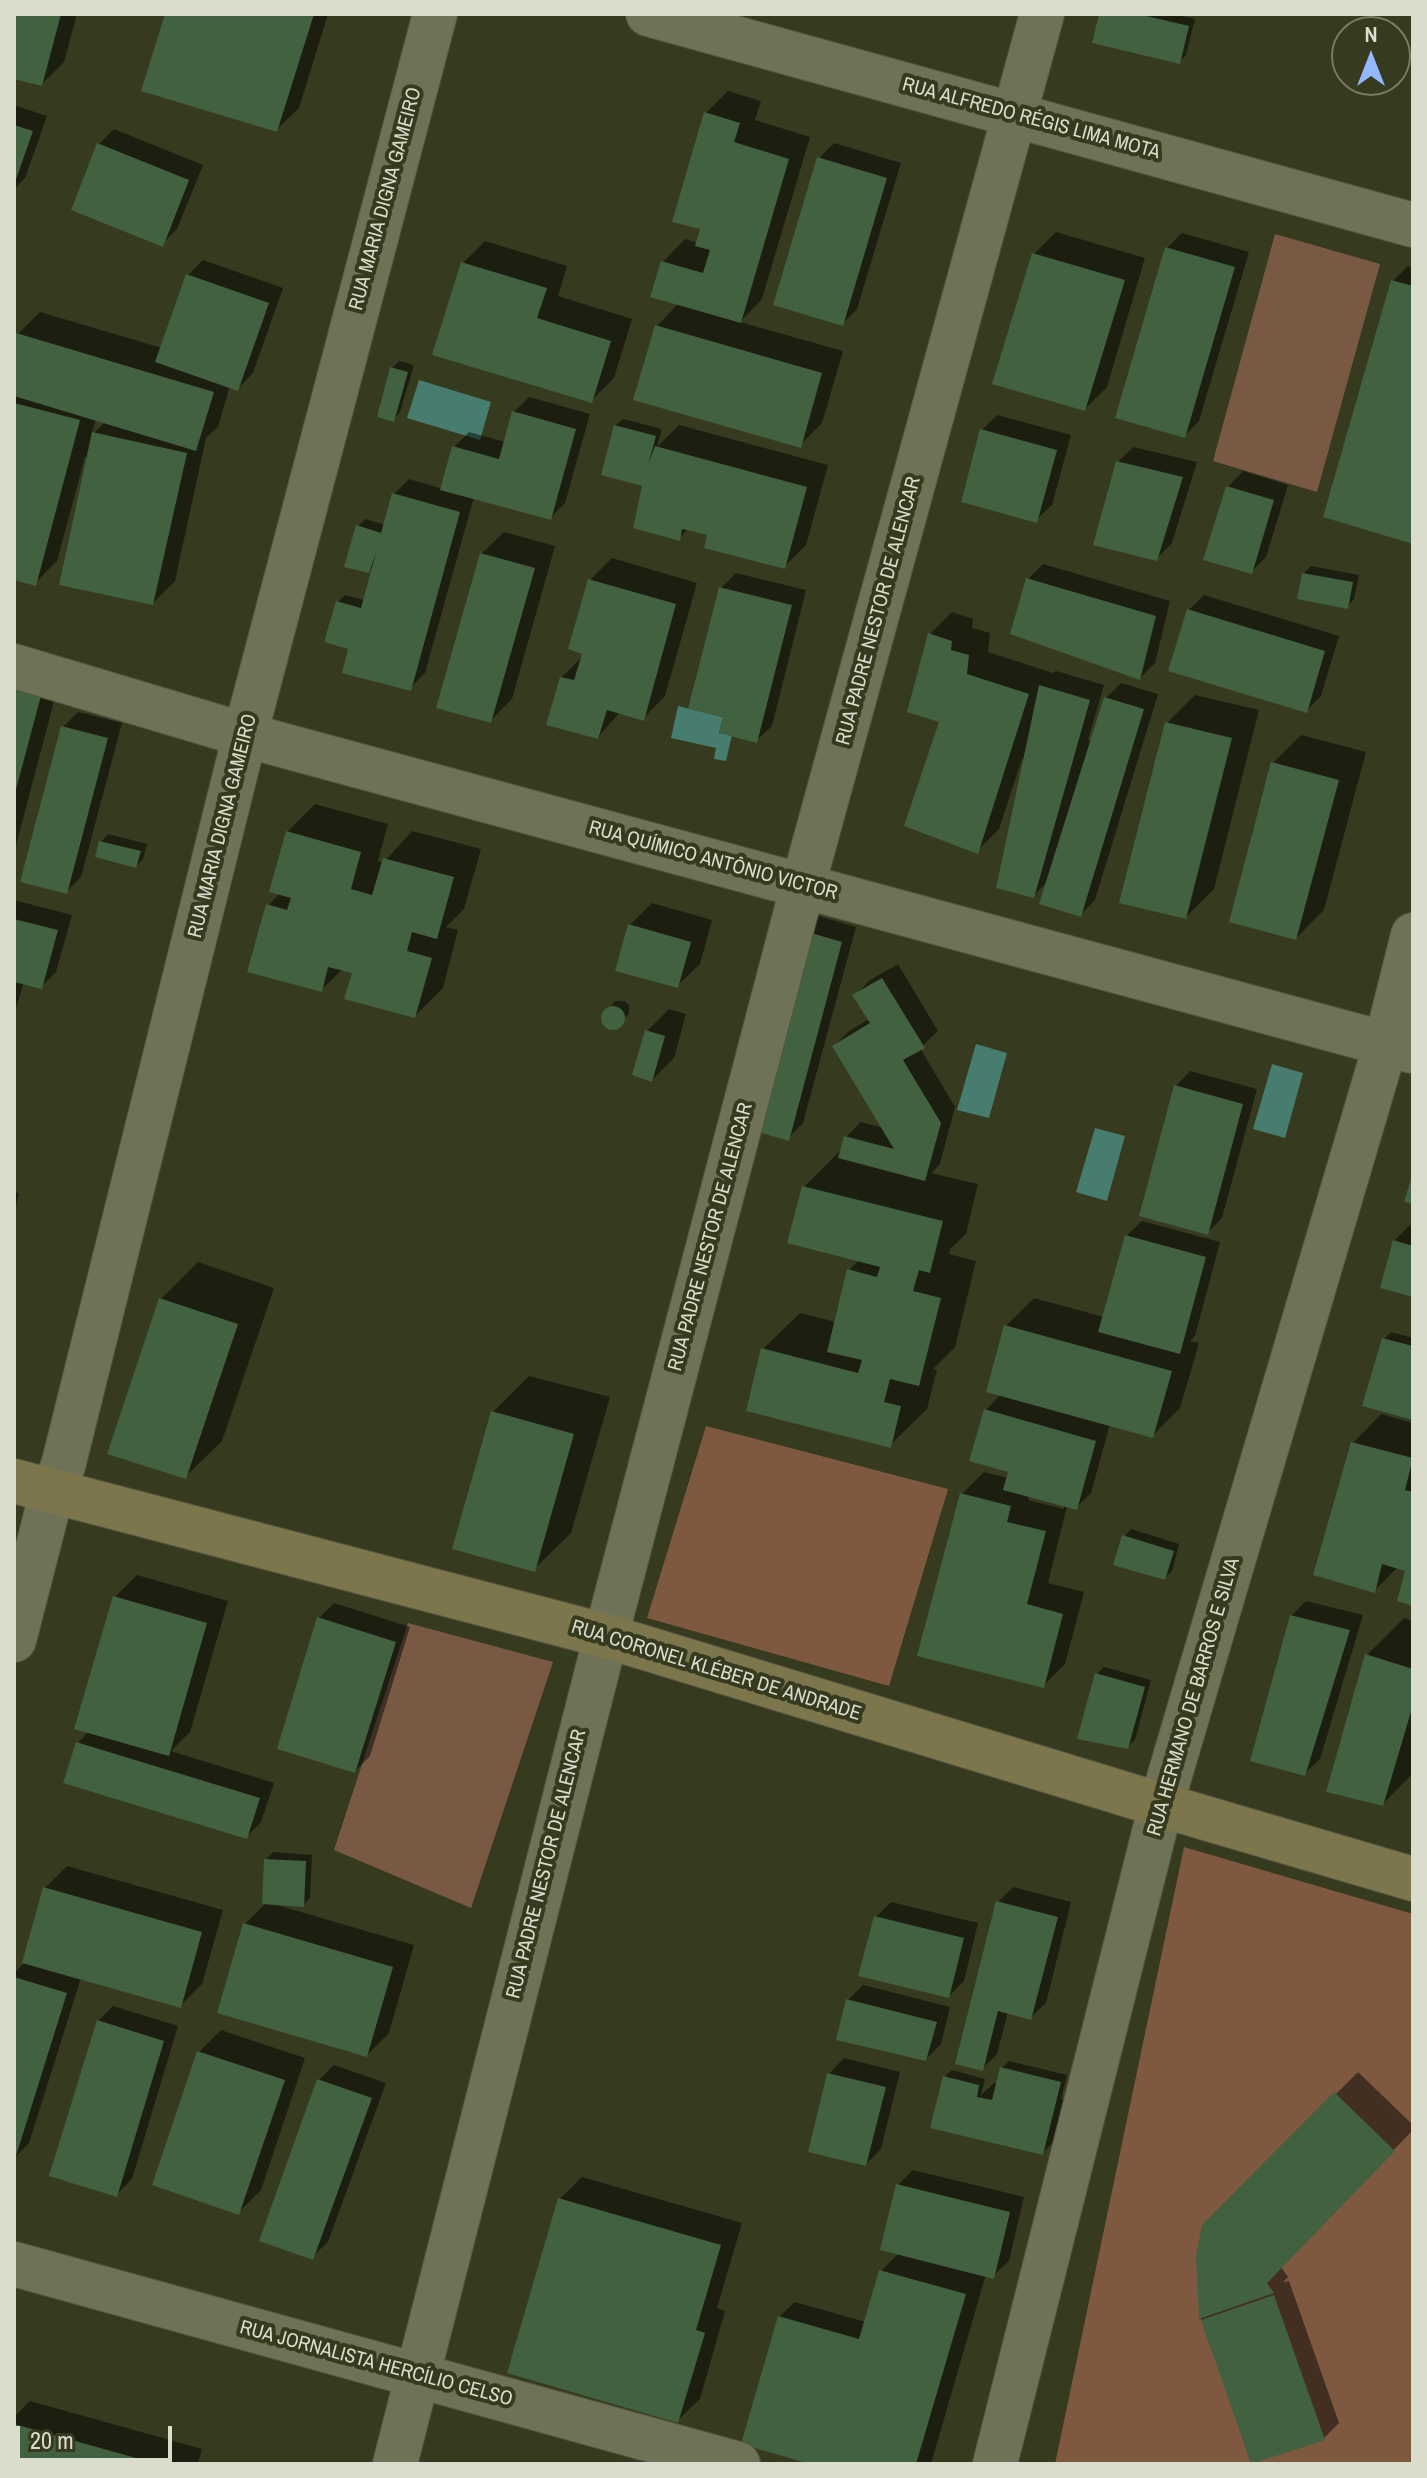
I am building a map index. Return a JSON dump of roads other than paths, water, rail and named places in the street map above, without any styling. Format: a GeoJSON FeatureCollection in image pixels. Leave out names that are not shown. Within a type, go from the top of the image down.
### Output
{"type":"FeatureCollection","features":[{"type":"Feature","properties":{"kind":"main road","name":"RUA CORONEL KLÉBER DE ANDRADE"},"geometry":{"type":"LineString","coordinates":[[33,1487],[606,1636],[1413,1879]]}},
{"type":"Feature","properties":{"kind":"street","name":"RUA MARIA DIGNA GAMEIRO"},"geometry":{"type":"LineString","coordinates":[[14,1640],[33,1487],[63,1466],[245,735],[435,14]]}},
{"type":"Feature","properties":{"kind":"street","name":"RUA ALFREDO RÉGIS LIMA MOTA"},"geometry":{"type":"LineString","coordinates":[[648,14],[1413,225]]}},
{"type":"Feature","properties":{"kind":"street","name":"RUA PADRE NESTOR DE ALENCAR"},"geometry":{"type":"LineString","coordinates":[[395,2464],[606,1636],[803,885],[1042,14]]}},
{"type":"Feature","properties":{"kind":"street","name":"RUA QUÍMICO ANTÔNIO VICTOR"},"geometry":{"type":"LineString","coordinates":[[14,666],[245,735],[1399,1047]]}},
{"type":"Feature","properties":{"kind":"street","name":"RUA HERMANO DE BARROS E SILVA"},"geometry":{"type":"LineString","coordinates":[[995,2464],[1161,1805],[1399,1047],[1413,935]]}},
{"type":"Feature","properties":{"kind":"street","name":"RUA JORNALISTA HERCÍLIO CELSO"},"geometry":{"type":"LineString","coordinates":[[14,2264],[738,2464]]}},
{"type":"Feature","properties":{"kind":"water"},"geometry":{"type":"Polygon","coordinates":[[[419,380],[491,402],[480,440],[407,418],[419,380]]]}},
{"type":"Feature","properties":{"kind":"water"},"geometry":{"type":"Polygon","coordinates":[[[678,706],[723,717],[719,733],[732,735],[726,761],[714,759],[716,748],[671,738],[678,706]]]}},
{"type":"Feature","properties":{"kind":"water"},"geometry":{"type":"Polygon","coordinates":[[[976,1044],[1007,1053],[989,1118],[957,1110],[976,1044]]]}},
{"type":"Feature","properties":{"kind":"water"},"geometry":{"type":"Polygon","coordinates":[[[1272,1064],[1303,1073],[1285,1138],[1253,1129],[1272,1064]]]}},
{"type":"Feature","properties":{"kind":"water"},"geometry":{"type":"Polygon","coordinates":[[[1095,1128],[1125,1136],[1107,1201],[1076,1192],[1095,1128]]]}}]}
